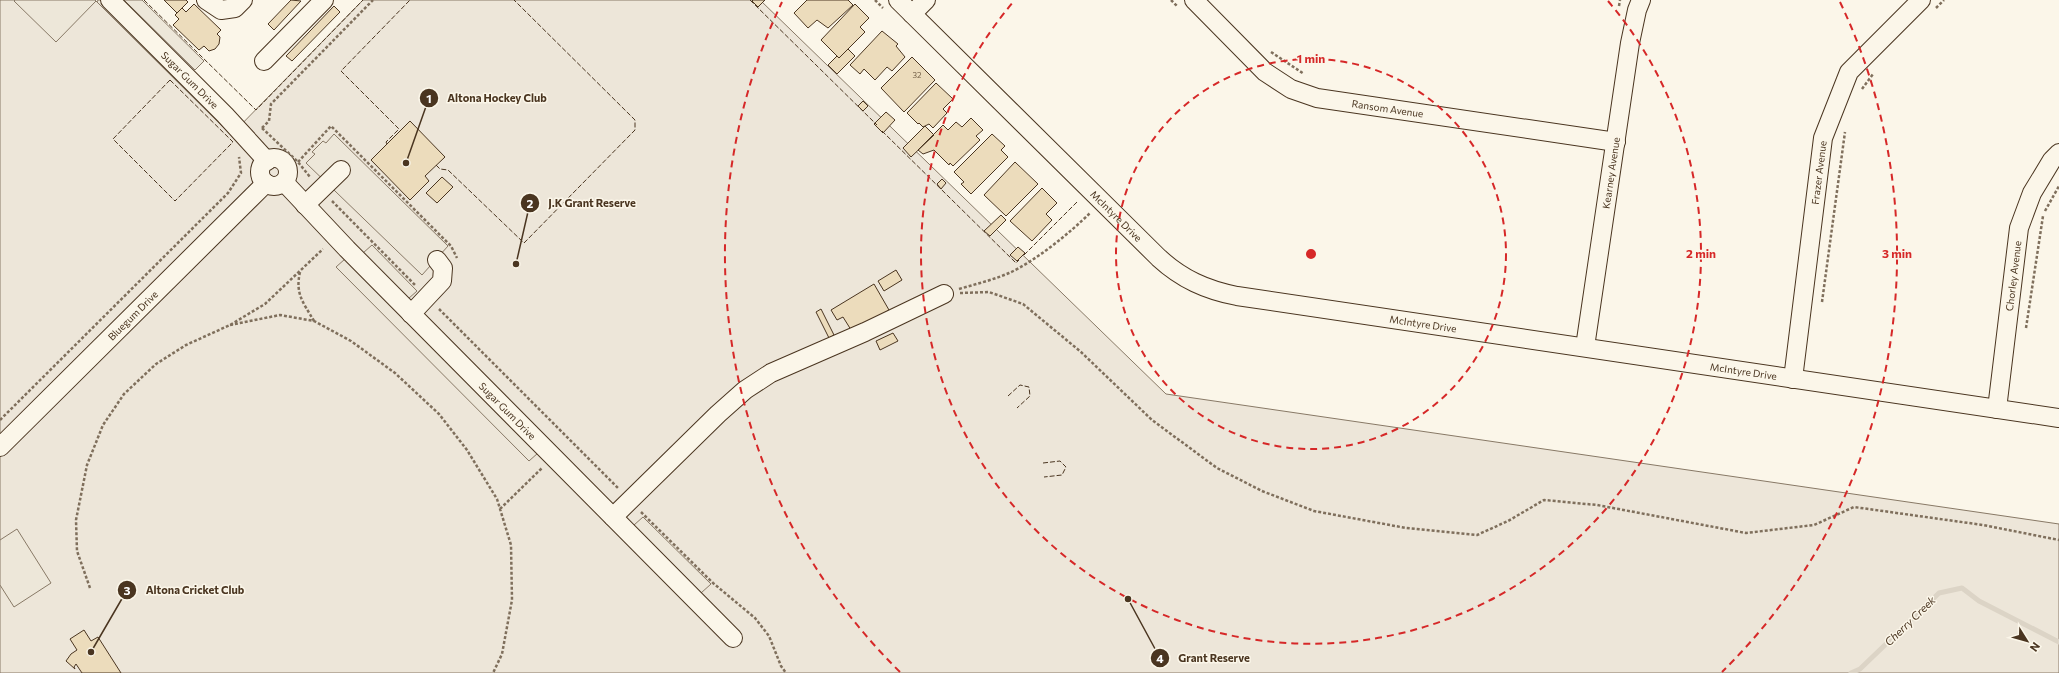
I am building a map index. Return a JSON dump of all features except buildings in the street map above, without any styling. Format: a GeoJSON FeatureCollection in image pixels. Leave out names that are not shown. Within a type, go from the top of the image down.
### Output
{"type":"FeatureCollection","features":[{"type":"Feature","properties":{"kind":"street","name":"Sugar Gum Drive"},"geometry":{"type":"LineString","coordinates":[[110,0],[225,115],[267,161]]}},
{"type":"Feature","properties":{"kind":"street"},"geometry":{"type":"LineString","coordinates":[[206,0],[221,10],[235,8],[243,0]]}},
{"type":"Feature","properties":{"kind":"street"},"geometry":{"type":"LineString","coordinates":[[264,61],[324,0]]}},
{"type":"Feature","properties":{"kind":"street"},"geometry":{"type":"LineString","coordinates":[[900,5],[926,0]]}},
{"type":"Feature","properties":{"kind":"street","name":"Ransom Avenue"},"geometry":{"type":"LineString","coordinates":[[1194,0],[1265,72],[1291,89],[1317,98],[1616,142]]}},
{"type":"Feature","properties":{"kind":"street","name":"Kearney Avenue"},"geometry":{"type":"LineString","coordinates":[[1585,347],[1630,43],[1637,10],[1641,0]]}},
{"type":"Feature","properties":{"kind":"street","name":"McIntyre Drive"},"geometry":{"type":"LineString","coordinates":[[900,5],[1096,207],[1170,268],[1194,283],[1213,290],[1244,297],[2059,418]]}},
{"type":"Feature","properties":{"kind":"street","name":"Frazer Avenue"},"geometry":{"type":"LineString","coordinates":[[1793,379],[1823,138],[1849,72],[1927,5]]}},
{"type":"Feature","properties":{"kind":"street","name":"Chorley Avenue"},"geometry":{"type":"LineString","coordinates":[[1997,409],[2019,228],[2032,193],[2052,160],[2059,153]]}},
{"type":"Feature","properties":{"kind":"street"},"geometry":{"type":"LineString","coordinates":[[277,159],[285,164],[288,173],[284,182],[278,186],[272,186],[266,183],[262,178],[262,166],[267,161],[277,159]]}},
{"type":"Feature","properties":{"kind":"street"},"geometry":{"type":"LineString","coordinates":[[305,205],[341,170]]}},
{"type":"Feature","properties":{"kind":"street","name":"Sugar Gum Drive"},"geometry":{"type":"LineString","coordinates":[[284,182],[335,237],[734,638]]}},
{"type":"Feature","properties":{"kind":"street","name":"Bluegum Drive"},"geometry":{"type":"LineString","coordinates":[[0,447],[266,183]]}},
{"type":"Feature","properties":{"kind":"street"},"geometry":{"type":"LineString","coordinates":[[411,314],[428,298],[442,281],[443,268],[437,260]]}},
{"type":"Feature","properties":{"kind":"street"},"geometry":{"type":"LineString","coordinates":[[613,517],[718,414],[745,390],[771,373],[865,332],[944,294]]}},
{"type":"Feature","properties":{"kind":"path"},"geometry":{"type":"LineString","coordinates":[[0,420],[228,193],[241,173],[239,158],[242,150],[269,121],[271,104],[373,0]]}},
{"type":"Feature","properties":{"kind":"path"},"geometry":{"type":"LineString","coordinates":[[875,0],[900,5]]}},
{"type":"Feature","properties":{"kind":"path"},"geometry":{"type":"LineString","coordinates":[[1927,5],[1944,0]]}},
{"type":"Feature","properties":{"kind":"path"},"geometry":{"type":"LineString","coordinates":[[1266,47],[1290,66],[1311,76]]}},
{"type":"Feature","properties":{"kind":"path"},"geometry":{"type":"LineString","coordinates":[[1860,92],[1877,70]]}},
{"type":"Feature","properties":{"kind":"path"},"geometry":{"type":"LineString","coordinates":[[298,162],[331,126],[452,246],[457,255],[458,261]]}},
{"type":"Feature","properties":{"kind":"path"},"geometry":{"type":"LineString","coordinates":[[262,128],[298,162],[321,190],[428,298],[713,583],[755,618],[769,636],[781,666],[786,673]]}},
{"type":"Feature","properties":{"kind":"path"},"geometry":{"type":"LineString","coordinates":[[1821,303],[1845,130]]}},
{"type":"Feature","properties":{"kind":"path"},"geometry":{"type":"LineString","coordinates":[[2025,333],[2043,216],[2059,186]]}},
{"type":"Feature","properties":{"kind":"path"},"geometry":{"type":"LineString","coordinates":[[1085,208],[1096,207]]}},
{"type":"Feature","properties":{"kind":"path"},"geometry":{"type":"LineString","coordinates":[[1096,207],[1096,218]]}},
{"type":"Feature","properties":{"kind":"path"},"geometry":{"type":"LineString","coordinates":[[944,294],[1008,274],[1020,268],[1063,236],[1096,207]]}},
{"type":"Feature","properties":{"kind":"path"},"geometry":{"type":"LineString","coordinates":[[90,588],[77,551],[76,520],[87,465],[103,425],[124,394],[156,364],[186,345],[230,324],[265,304],[335,237]]}},
{"type":"Feature","properties":{"kind":"path"},"geometry":{"type":"LineString","coordinates":[[300,271],[297,285],[300,299],[314,321]]}},
{"type":"Feature","properties":{"kind":"path"},"geometry":{"type":"LineString","coordinates":[[944,294],[989,292],[1023,304],[1081,352],[1152,420],[1217,468],[1262,491],[1314,511],[1406,528],[1477,534],[1508,521],[1544,500],[1597,505],[1746,533],[1814,525],[1854,507],[1984,525],[2059,540]]}},
{"type":"Feature","properties":{"kind":"path"},"geometry":{"type":"LineString","coordinates":[[230,324],[280,315],[314,321],[351,341],[395,373],[439,414],[467,450],[496,498],[511,545],[512,600],[502,654],[493,673]]}},
{"type":"Feature","properties":{"kind":"path"},"geometry":{"type":"LineString","coordinates":[[500,509],[553,457]]}},
{"type":"Feature","properties":{"kind":"shaded area"},"geometry":{"type":"Polygon","coordinates":[[[0,0],[95,0],[231,135],[363,0],[760,0],[1166,394],[2059,524],[2059,673],[0,673],[0,0]]]}},
{"type":"Feature","properties":{"kind":"shaded area"},"geometry":{"type":"Polygon","coordinates":[[[98,0],[103,0],[236,139],[97,2],[98,0]]]}},
{"type":"Feature","properties":{"kind":"shaded area"},"geometry":{"type":"Polygon","coordinates":[[[124,0],[142,0],[204,61],[195,70],[124,0]]]}},
{"type":"Feature","properties":{"kind":"shaded area"},"geometry":{"type":"Polygon","coordinates":[[[14,1],[96,1],[56,42],[14,1]]]}},
{"type":"Feature","properties":{"kind":"shaded area"},"geometry":{"type":"Polygon","coordinates":[[[334,134],[448,246],[422,275],[306,163],[315,154],[312,152],[323,141],[326,143],[334,134]]]}},
{"type":"Feature","properties":{"kind":"shaded area"},"geometry":{"type":"Polygon","coordinates":[[[372,245],[417,291],[408,299],[363,253],[372,245]]]}},
{"type":"Feature","properties":{"kind":"shaded area"},"geometry":{"type":"Polygon","coordinates":[[[345,259],[538,453],[529,461],[336,267],[345,259]]]}},
{"type":"Feature","properties":{"kind":"shaded area"},"geometry":{"type":"Polygon","coordinates":[[[643,517],[711,584],[701,593],[634,525],[643,517]]]}},
{"type":"Feature","properties":{"kind":"shaded area"},"geometry":{"type":"Polygon","coordinates":[[[17,529],[51,583],[14,607],[0,585],[0,540],[17,529]]]}},
{"type":"Feature","properties":{"kind":"waterway","name":"Cherry Creek"},"geometry":{"type":"LineString","coordinates":[[1851,673],[1860,669],[1939,593],[1962,588],[1979,601],[2059,642]]}},
{"type":"Feature","properties":{"kind":"fence"},"geometry":{"type":"LineString","coordinates":[[144,0],[256,110],[363,0]]}},
{"type":"Feature","properties":{"kind":"fence"},"geometry":{"type":"LineString","coordinates":[[387,144],[386,142],[399,129],[341,71],[410,0]]}},
{"type":"Feature","properties":{"kind":"fence"},"geometry":{"type":"LineString","coordinates":[[436,165],[440,169],[448,170],[524,243],[635,130],[635,120],[514,0]]}},
{"type":"Feature","properties":{"kind":"fence"},"geometry":{"type":"LineString","coordinates":[[750,0],[877,125]]}},
{"type":"Feature","properties":{"kind":"fence"},"geometry":{"type":"LineString","coordinates":[[170,80],[233,142],[175,201],[113,139],[170,80]]}},
{"type":"Feature","properties":{"kind":"fence"},"geometry":{"type":"LineString","coordinates":[[882,131],[1016,263],[1019,260]]}},
{"type":"Feature","properties":{"kind":"fence"},"geometry":{"type":"LineString","coordinates":[[1024,255],[1077,202]]}},
{"type":"Feature","properties":{"kind":"fence"},"geometry":{"type":"LineString","coordinates":[[1008,396],[1020,385],[1029,387],[1030,396],[1017,408]]}},
{"type":"Feature","properties":{"kind":"fence"},"geometry":{"type":"LineString","coordinates":[[1043,463],[1060,461],[1066,467],[1062,475],[1044,477]]}},
{"type":"Feature","properties":{"kind":"place","name":"Altona Hockey Club"},"geometry":{"type":"Point","coordinates":[406,163]}},
{"type":"Feature","properties":{"kind":"place","name":"J.K Grant Reserve"},"geometry":{"type":"Point","coordinates":[516,264]}},
{"type":"Feature","properties":{"kind":"place","name":"Grant Reserve"},"geometry":{"type":"Point","coordinates":[1128,599]}},
{"type":"Feature","properties":{"kind":"place","name":"Altona Cricket Club"},"geometry":{"type":"Point","coordinates":[91,652]}}]}
